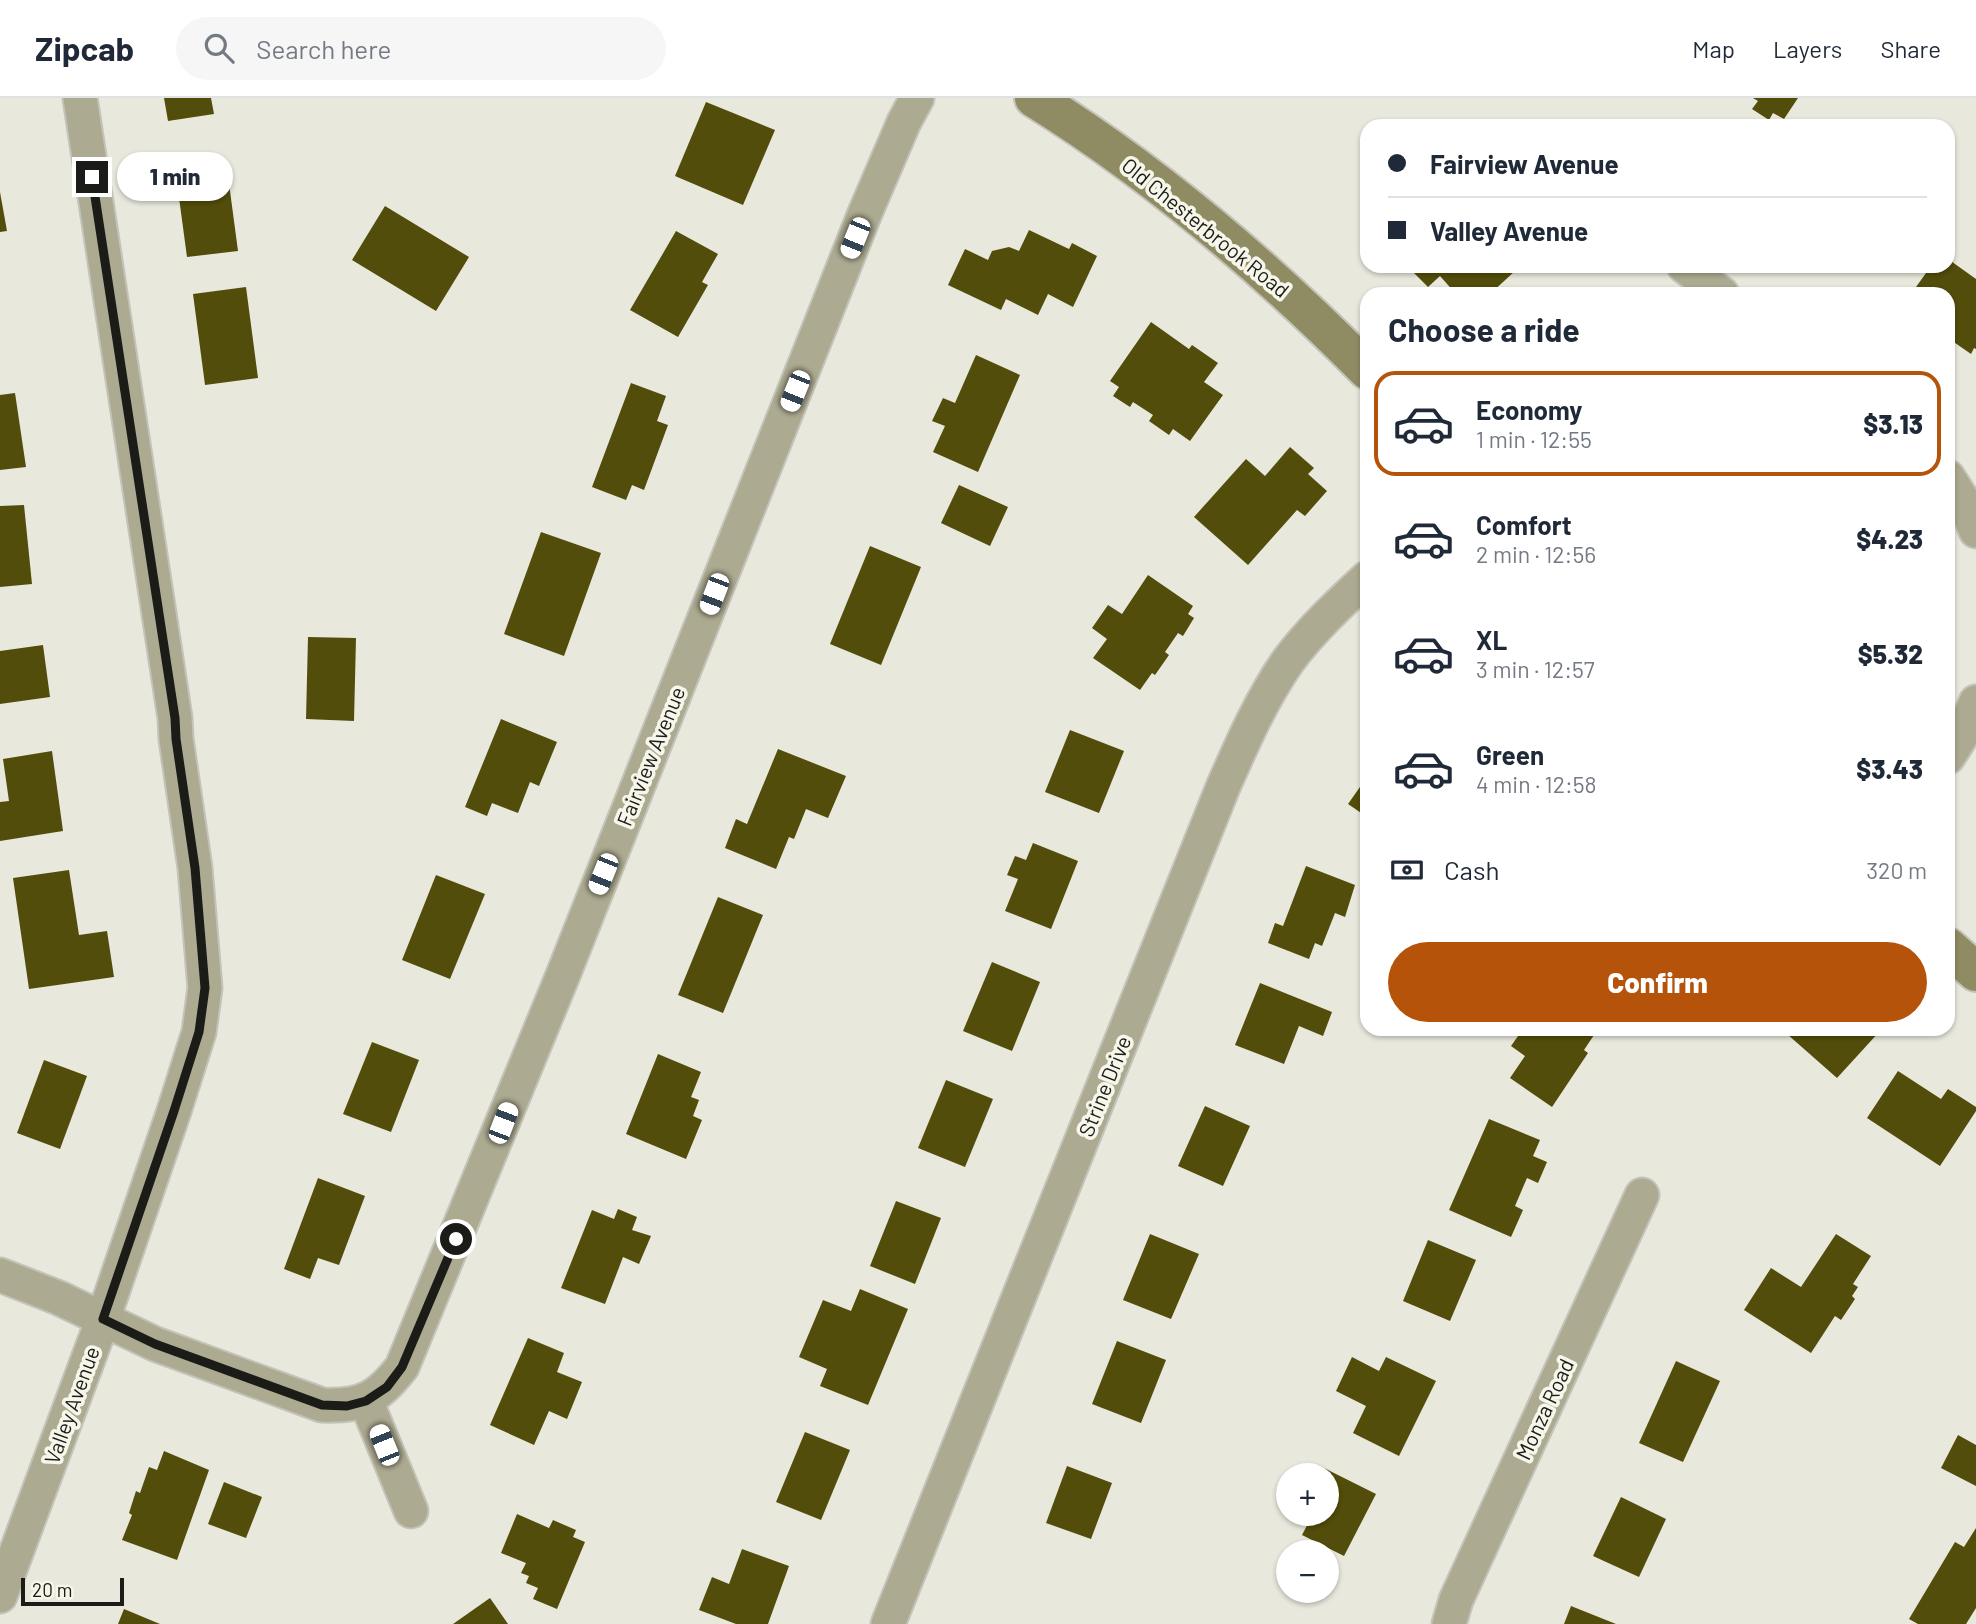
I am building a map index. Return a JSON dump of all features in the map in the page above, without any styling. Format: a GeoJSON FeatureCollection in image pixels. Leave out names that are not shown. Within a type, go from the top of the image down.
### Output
{"type":"FeatureCollection","features":[{"type":"Feature","properties":{"kind":"street","name":"Valley Avenue"},"geometry":{"type":"LineString","coordinates":[[0,1596],[103,1319],[174,1111],[199,1032],[205,988],[195,868],[175,718],[80,98]]}},
{"type":"Feature","properties":{"kind":"street","name":"Fairview Avenue"},"geometry":{"type":"LineString","coordinates":[[366,1401],[387,1387],[408,1354],[563,975],[865,213],[917,98]]}},
{"type":"Feature","properties":{"kind":"street","name":"Old Chesterbrook Road"},"geometry":{"type":"LineString","coordinates":[[1034,98],[1063,116],[1195,214],[1316,318],[1360,363]]}},
{"type":"Feature","properties":{"kind":"street"},"geometry":{"type":"LineString","coordinates":[[1694,273],[1712,287]]}},
{"type":"Feature","properties":{"kind":"street"},"geometry":{"type":"LineString","coordinates":[[1955,488],[1976,531]]}},
{"type":"Feature","properties":{"kind":"street","name":"Strine Drive"},"geometry":{"type":"LineString","coordinates":[[888,1624],[1218,800],[1252,722],[1288,662],[1326,616],[1360,584]]}},
{"type":"Feature","properties":{"kind":"street"},"geometry":{"type":"LineString","coordinates":[[1955,746],[1976,702]]}},
{"type":"Feature","properties":{"kind":"street"},"geometry":{"type":"LineString","coordinates":[[1955,953],[1976,972]]}},
{"type":"Feature","properties":{"kind":"street","name":"Monza Road"},"geometry":{"type":"LineString","coordinates":[[1449,1624],[1456,1600],[1642,1195]]}},
{"type":"Feature","properties":{"kind":"street"},"geometry":{"type":"LineString","coordinates":[[0,1275],[59,1298],[155,1344],[322,1405],[347,1406],[366,1401],[411,1511]]}},
{"type":"Feature","properties":{"kind":"building"},"geometry":{"type":"Polygon","coordinates":[[[164,98],[211,98],[214,114],[168,121],[164,98]]]}},
{"type":"Feature","properties":{"kind":"building"},"geometry":{"type":"Polygon","coordinates":[[[1753,98],[1798,98],[1784,119],[1773,113],[1767,119],[1752,109],[1758,101],[1753,98]]]}},
{"type":"Feature","properties":{"kind":"building"},"geometry":{"type":"Polygon","coordinates":[[[706,102],[775,130],[743,205],[675,176],[706,102]]]}},
{"type":"Feature","properties":{"kind":"building"},"geometry":{"type":"Polygon","coordinates":[[[226,161],[238,251],[187,257],[175,168],[226,161]]]}},
{"type":"Feature","properties":{"kind":"building"},"geometry":{"type":"Polygon","coordinates":[[[0,192],[7,231],[0,232],[0,192]]]}},
{"type":"Feature","properties":{"kind":"building"},"geometry":{"type":"Polygon","coordinates":[[[385,206],[469,257],[436,311],[352,260],[385,206]]]}},
{"type":"Feature","properties":{"kind":"building"},"geometry":{"type":"Polygon","coordinates":[[[1029,230],[1069,249],[1072,243],[1097,256],[1073,307],[1048,294],[1038,315],[1006,299],[1001,310],[948,285],[965,249],[988,260],[992,251],[1009,247],[1019,251],[1029,230]]]}},
{"type":"Feature","properties":{"kind":"building"},"geometry":{"type":"Polygon","coordinates":[[[676,231],[718,254],[702,282],[708,285],[678,337],[630,310],[676,231]]]}},
{"type":"Feature","properties":{"kind":"building"},"geometry":{"type":"Polygon","coordinates":[[[1955,264],[1976,279],[1976,349],[1974,348],[1971,354],[1955,343],[1955,287],[1916,287],[1926,273],[1955,273],[1955,264]]]}},
{"type":"Feature","properties":{"kind":"building"},"geometry":{"type":"Polygon","coordinates":[[[1414,273],[1513,273],[1498,287],[1450,287],[1440,276],[1428,287],[1414,273]]]}},
{"type":"Feature","properties":{"kind":"building"},"geometry":{"type":"Polygon","coordinates":[[[246,287],[258,378],[205,385],[193,294],[246,287]]]}},
{"type":"Feature","properties":{"kind":"building"},"geometry":{"type":"Polygon","coordinates":[[[1151,322],[1189,349],[1192,345],[1218,363],[1204,382],[1223,395],[1190,441],[1173,429],[1169,435],[1149,421],[1153,415],[1133,402],[1130,407],[1113,396],[1119,387],[1110,381],[1151,322]]]}},
{"type":"Feature","properties":{"kind":"building"},"geometry":{"type":"Polygon","coordinates":[[[976,355],[1020,375],[978,472],[933,452],[945,426],[932,421],[943,398],[955,403],[976,355]]]}},
{"type":"Feature","properties":{"kind":"building"},"geometry":{"type":"Polygon","coordinates":[[[631,383],[666,396],[657,421],[668,425],[644,490],[632,485],[626,500],[592,487],[631,383]]]}},
{"type":"Feature","properties":{"kind":"building"},"geometry":{"type":"Polygon","coordinates":[[[15,393],[26,467],[0,470],[0,395],[15,393]]]}},
{"type":"Feature","properties":{"kind":"building"},"geometry":{"type":"Polygon","coordinates":[[[1290,447],[1314,468],[1308,474],[1327,491],[1305,516],[1297,510],[1248,565],[1194,517],[1246,459],[1265,476],[1290,447]]]}},
{"type":"Feature","properties":{"kind":"building"},"geometry":{"type":"Polygon","coordinates":[[[959,485],[1008,507],[990,546],[941,523],[959,485]]]}},
{"type":"Feature","properties":{"kind":"building"},"geometry":{"type":"Polygon","coordinates":[[[24,505],[32,584],[0,587],[0,506],[24,505]]]}},
{"type":"Feature","properties":{"kind":"building"},"geometry":{"type":"Polygon","coordinates":[[[541,532],[601,553],[564,656],[504,634],[541,532]]]}},
{"type":"Feature","properties":{"kind":"building"},"geometry":{"type":"Polygon","coordinates":[[[870,546],[921,567],[881,665],[830,644],[870,546]]]}},
{"type":"Feature","properties":{"kind":"building"},"geometry":{"type":"Polygon","coordinates":[[[1148,575],[1193,606],[1188,614],[1194,618],[1183,636],[1178,633],[1165,652],[1169,655],[1140,690],[1093,658],[1107,639],[1092,628],[1108,605],[1122,614],[1148,575]]]}},
{"type":"Feature","properties":{"kind":"building"},"geometry":{"type":"Polygon","coordinates":[[[308,637],[356,638],[354,721],[306,719],[308,637]]]}},
{"type":"Feature","properties":{"kind":"building"},"geometry":{"type":"Polygon","coordinates":[[[43,645],[50,697],[0,704],[0,651],[43,645]]]}},
{"type":"Feature","properties":{"kind":"building"},"geometry":{"type":"Polygon","coordinates":[[[501,719],[557,742],[539,786],[530,782],[518,813],[492,803],[487,816],[465,807],[501,719]]]}},
{"type":"Feature","properties":{"kind":"building"},"geometry":{"type":"Polygon","coordinates":[[[1070,730],[1124,751],[1099,813],[1045,792],[1070,730]]]}},
{"type":"Feature","properties":{"kind":"building"},"geometry":{"type":"Polygon","coordinates":[[[778,749],[846,776],[828,818],[806,809],[794,839],[789,837],[776,869],[725,848],[736,819],[747,824],[778,749]]]}},
{"type":"Feature","properties":{"kind":"building"},"geometry":{"type":"Polygon","coordinates":[[[52,751],[63,831],[0,841],[0,802],[9,801],[3,759],[52,751]]]}},
{"type":"Feature","properties":{"kind":"building"},"geometry":{"type":"Polygon","coordinates":[[[1360,787],[1360,812],[1348,804],[1360,787]]]}},
{"type":"Feature","properties":{"kind":"building"},"geometry":{"type":"Polygon","coordinates":[[[1033,843],[1078,861],[1051,929],[1005,911],[1018,879],[1007,875],[1015,856],[1026,860],[1033,843]]]}},
{"type":"Feature","properties":{"kind":"building"},"geometry":{"type":"Polygon","coordinates":[[[1306,866],[1355,885],[1345,917],[1335,913],[1322,946],[1315,943],[1309,959],[1268,943],[1275,923],[1283,926],[1306,866]]]}},
{"type":"Feature","properties":{"kind":"building"},"geometry":{"type":"Polygon","coordinates":[[[69,870],[79,935],[107,931],[114,977],[29,989],[13,878],[69,870]]]}},
{"type":"Feature","properties":{"kind":"building"},"geometry":{"type":"Polygon","coordinates":[[[436,875],[485,894],[450,979],[402,960],[436,875]]]}},
{"type":"Feature","properties":{"kind":"building"},"geometry":{"type":"Polygon","coordinates":[[[718,897],[763,915],[723,1013],[678,995],[718,897]]]}},
{"type":"Feature","properties":{"kind":"building"},"geometry":{"type":"Polygon","coordinates":[[[992,962],[1040,982],[1012,1051],[963,1031],[992,962]]]}},
{"type":"Feature","properties":{"kind":"building"},"geometry":{"type":"Polygon","coordinates":[[[1260,983],[1332,1012],[1323,1036],[1299,1026],[1284,1064],[1235,1045],[1260,983]]]}},
{"type":"Feature","properties":{"kind":"building"},"geometry":{"type":"Polygon","coordinates":[[[1518,1036],[1593,1036],[1584,1050],[1588,1053],[1552,1107],[1510,1078],[1525,1056],[1511,1046],[1518,1036]]]}},
{"type":"Feature","properties":{"kind":"building"},"geometry":{"type":"Polygon","coordinates":[[[1789,1036],[1875,1036],[1837,1078],[1789,1036]]]}},
{"type":"Feature","properties":{"kind":"building"},"geometry":{"type":"Polygon","coordinates":[[[372,1042],[419,1060],[391,1132],[343,1114],[372,1042]]]}},
{"type":"Feature","properties":{"kind":"building"},"geometry":{"type":"Polygon","coordinates":[[[658,1054],[701,1072],[691,1097],[699,1100],[693,1116],[702,1120],[686,1159],[626,1134],[658,1054]]]}},
{"type":"Feature","properties":{"kind":"building"},"geometry":{"type":"Polygon","coordinates":[[[44,1060],[87,1076],[60,1149],[17,1133],[44,1060]]]}},
{"type":"Feature","properties":{"kind":"building"},"geometry":{"type":"Polygon","coordinates":[[[1898,1071],[1941,1099],[1948,1089],[1976,1107],[1940,1166],[1867,1118],[1898,1071]]]}},
{"type":"Feature","properties":{"kind":"building"},"geometry":{"type":"Polygon","coordinates":[[[946,1080],[993,1099],[965,1167],[918,1148],[946,1080]]]}},
{"type":"Feature","properties":{"kind":"building"},"geometry":{"type":"Polygon","coordinates":[[[1205,1106],[1250,1126],[1223,1186],[1178,1166],[1205,1106]]]}},
{"type":"Feature","properties":{"kind":"building"},"geometry":{"type":"Polygon","coordinates":[[[1489,1119],[1540,1140],[1533,1156],[1547,1162],[1538,1183],[1527,1178],[1515,1206],[1523,1210],[1511,1237],[1449,1210],[1489,1119]]]}},
{"type":"Feature","properties":{"kind":"building"},"geometry":{"type":"Polygon","coordinates":[[[318,1178],[365,1196],[339,1265],[318,1258],[310,1279],[284,1269],[318,1178]]]}},
{"type":"Feature","properties":{"kind":"building"},"geometry":{"type":"Polygon","coordinates":[[[896,1201],[941,1218],[915,1284],[870,1266],[896,1201]]]}},
{"type":"Feature","properties":{"kind":"building"},"geometry":{"type":"Polygon","coordinates":[[[618,1209],[637,1217],[632,1230],[651,1236],[639,1264],[623,1257],[605,1304],[561,1288],[592,1210],[614,1219],[618,1209]]]}},
{"type":"Feature","properties":{"kind":"building"},"geometry":{"type":"Polygon","coordinates":[[[1150,1234],[1199,1254],[1171,1319],[1123,1300],[1150,1234]]]}},
{"type":"Feature","properties":{"kind":"building"},"geometry":{"type":"Polygon","coordinates":[[[1836,1234],[1871,1256],[1853,1284],[1858,1287],[1852,1296],[1855,1299],[1841,1320],[1835,1316],[1811,1353],[1744,1310],[1771,1268],[1801,1287],[1836,1234]]]}},
{"type":"Feature","properties":{"kind":"building"},"geometry":{"type":"Polygon","coordinates":[[[1428,1240],[1476,1260],[1450,1321],[1403,1301],[1428,1240]]]}},
{"type":"Feature","properties":{"kind":"building"},"geometry":{"type":"Polygon","coordinates":[[[860,1289],[908,1309],[868,1405],[820,1386],[827,1369],[799,1357],[823,1300],[851,1311],[860,1289]]]}},
{"type":"Feature","properties":{"kind":"building"},"geometry":{"type":"Polygon","coordinates":[[[528,1338],[564,1353],[557,1372],[582,1382],[567,1419],[549,1411],[534,1445],[490,1425],[528,1338]]]}},
{"type":"Feature","properties":{"kind":"building"},"geometry":{"type":"Polygon","coordinates":[[[1117,1341],[1166,1360],[1141,1423],[1092,1404],[1117,1341]]]}},
{"type":"Feature","properties":{"kind":"building"},"geometry":{"type":"Polygon","coordinates":[[[1352,1357],[1379,1371],[1386,1357],[1436,1381],[1399,1456],[1353,1433],[1366,1406],[1336,1391],[1352,1357]]]}},
{"type":"Feature","properties":{"kind":"building"},"geometry":{"type":"Polygon","coordinates":[[[1676,1361],[1720,1381],[1683,1462],[1639,1443],[1676,1361]]]}},
{"type":"Feature","properties":{"kind":"building"},"geometry":{"type":"Polygon","coordinates":[[[805,1432],[850,1450],[821,1520],[776,1502],[805,1432]]]}},
{"type":"Feature","properties":{"kind":"building"},"geometry":{"type":"Polygon","coordinates":[[[1958,1435],[1976,1445],[1976,1486],[1941,1468],[1958,1435]]]}},
{"type":"Feature","properties":{"kind":"building"},"geometry":{"type":"Polygon","coordinates":[[[164,1451],[209,1470],[177,1560],[122,1540],[132,1515],[129,1513],[136,1491],[140,1493],[149,1467],[157,1470],[164,1451]]]}},
{"type":"Feature","properties":{"kind":"building"},"geometry":{"type":"Polygon","coordinates":[[[1067,1466],[1112,1483],[1091,1539],[1046,1523],[1067,1466]]]}},
{"type":"Feature","properties":{"kind":"building"},"geometry":{"type":"Polygon","coordinates":[[[1339,1476],[1376,1494],[1344,1556],[1339,1554],[1339,1540],[1312,1540],[1302,1535],[1307,1526],[1339,1526],[1339,1476]]]}},
{"type":"Feature","properties":{"kind":"building"},"geometry":{"type":"Polygon","coordinates":[[[224,1482],[262,1497],[246,1538],[208,1524],[224,1482]]]}},
{"type":"Feature","properties":{"kind":"building"},"geometry":{"type":"Polygon","coordinates":[[[1621,1497],[1666,1519],[1639,1577],[1593,1556],[1621,1497]]]}},
{"type":"Feature","properties":{"kind":"building"},"geometry":{"type":"Polygon","coordinates":[[[517,1514],[549,1528],[553,1520],[576,1530],[573,1537],[585,1542],[557,1609],[533,1599],[538,1588],[526,1583],[529,1576],[521,1573],[526,1563],[501,1553],[517,1514]]]}},
{"type":"Feature","properties":{"kind":"building"},"geometry":{"type":"Polygon","coordinates":[[[1976,1528],[1976,1608],[1966,1624],[1918,1624],[1909,1619],[1955,1542],[1964,1547],[1976,1528]]]}},
{"type":"Feature","properties":{"kind":"building"},"geometry":{"type":"Polygon","coordinates":[[[742,1549],[789,1566],[768,1624],[736,1624],[699,1610],[712,1577],[729,1584],[742,1549]]]}},
{"type":"Feature","properties":{"kind":"building"},"geometry":{"type":"Polygon","coordinates":[[[490,1598],[508,1624],[453,1624],[490,1598]]]}},
{"type":"Feature","properties":{"kind":"building"},"geometry":{"type":"Polygon","coordinates":[[[1571,1606],[1616,1624],[1564,1624],[1571,1606]]]}},
{"type":"Feature","properties":{"kind":"building"},"geometry":{"type":"Polygon","coordinates":[[[124,1609],[160,1624],[118,1624],[124,1609]]]}},
{"type":"Feature","properties":{"kind":"route"},"geometry":{"type":"LineString","coordinates":[[92,177],[175,718],[195,868],[205,988],[199,1032],[103,1319],[155,1344],[322,1405],[347,1406],[366,1401],[387,1387],[402,1367],[456,1239]]}}]}
